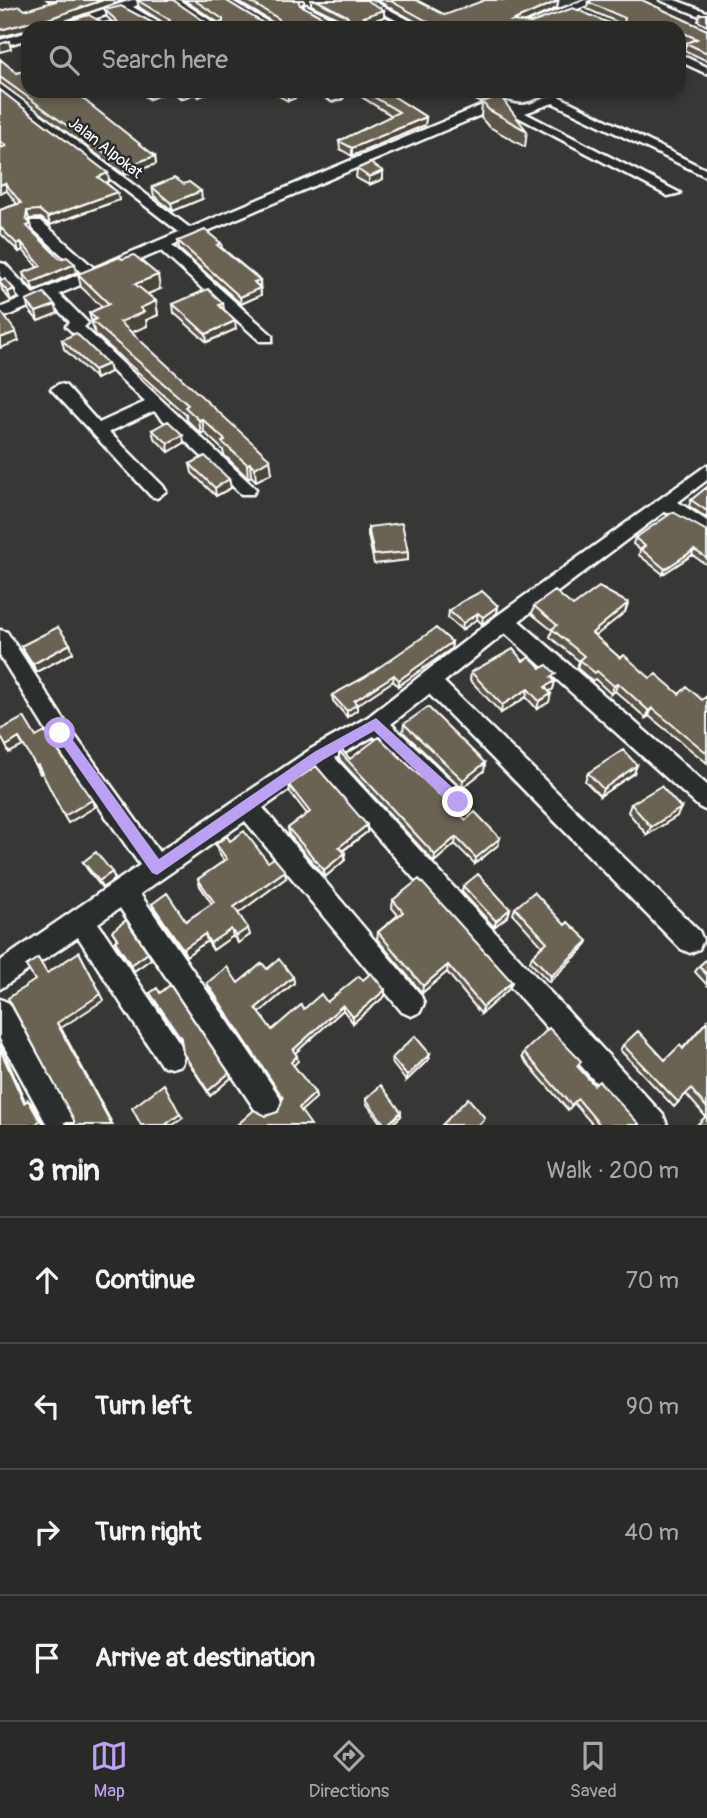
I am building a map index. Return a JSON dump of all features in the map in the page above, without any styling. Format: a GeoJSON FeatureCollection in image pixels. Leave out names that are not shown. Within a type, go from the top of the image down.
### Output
{"type":"FeatureCollection","features":[{"type":"Feature","properties":{"kind":"street"},"geometry":{"type":"LineString","coordinates":[[87,21],[97,19],[119,4],[143,0]]}},
{"type":"Feature","properties":{"kind":"street"},"geometry":{"type":"LineString","coordinates":[[172,0],[206,21]]}},
{"type":"Feature","properties":{"kind":"street"},"geometry":{"type":"LineString","coordinates":[[222,0],[260,21]]}},
{"type":"Feature","properties":{"kind":"street"},"geometry":{"type":"LineString","coordinates":[[363,0],[405,21]]}},
{"type":"Feature","properties":{"kind":"street"},"geometry":{"type":"LineString","coordinates":[[552,0],[585,14]]}},
{"type":"Feature","properties":{"kind":"street"},"geometry":{"type":"LineString","coordinates":[[539,21],[595,0]]}},
{"type":"Feature","properties":{"kind":"street"},"geometry":{"type":"LineString","coordinates":[[661,3],[707,16]]}},
{"type":"Feature","properties":{"kind":"street"},"geometry":{"type":"LineString","coordinates":[[661,3],[675,18]]}},
{"type":"Feature","properties":{"kind":"street"},"geometry":{"type":"LineString","coordinates":[[119,4],[150,21]]}},
{"type":"Feature","properties":{"kind":"street"},"geometry":{"type":"LineString","coordinates":[[306,8],[329,21]]}},
{"type":"Feature","properties":{"kind":"street"},"geometry":{"type":"LineString","coordinates":[[0,27],[21,36]]}},
{"type":"Feature","properties":{"kind":"street"},"geometry":{"type":"LineString","coordinates":[[0,44],[21,38]]}},
{"type":"Feature","properties":{"kind":"street"},"geometry":{"type":"LineString","coordinates":[[686,60],[707,71]]}},
{"type":"Feature","properties":{"kind":"street","name":"Jalan Alpokat"},"geometry":{"type":"LineString","coordinates":[[0,87],[190,234]]}},
{"type":"Feature","properties":{"kind":"street"},"geometry":{"type":"LineString","coordinates":[[483,98],[673,193]]}},
{"type":"Feature","properties":{"kind":"street"},"geometry":{"type":"LineString","coordinates":[[0,314],[478,110],[501,107],[525,109],[554,99],[705,174]]}},
{"type":"Feature","properties":{"kind":"street"},"geometry":{"type":"LineString","coordinates":[[423,115],[443,127]]}},
{"type":"Feature","properties":{"kind":"street"},"geometry":{"type":"LineString","coordinates":[[36,223],[94,276]]}},
{"type":"Feature","properties":{"kind":"street"},"geometry":{"type":"LineString","coordinates":[[164,246],[266,338]]}},
{"type":"Feature","properties":{"kind":"street"},"geometry":{"type":"LineString","coordinates":[[0,267],[31,301]]}},
{"type":"Feature","properties":{"kind":"street"},"geometry":{"type":"LineString","coordinates":[[50,294],[80,323],[74,327],[247,489]]}},
{"type":"Feature","properties":{"kind":"street"},"geometry":{"type":"LineString","coordinates":[[59,389],[97,432],[157,491]]}},
{"type":"Feature","properties":{"kind":"street"},"geometry":{"type":"LineString","coordinates":[[97,432],[156,403]]}},
{"type":"Feature","properties":{"kind":"street"},"geometry":{"type":"LineString","coordinates":[[0,975],[82,922],[318,756],[376,724],[505,621],[707,471]]}},
{"type":"Feature","properties":{"kind":"street"},"geometry":{"type":"LineString","coordinates":[[665,502],[707,530]]}},
{"type":"Feature","properties":{"kind":"street"},"geometry":{"type":"LineString","coordinates":[[505,621],[707,800]]}},
{"type":"Feature","properties":{"kind":"street"},"geometry":{"type":"LineString","coordinates":[[1,638],[60,733],[157,869]]}},
{"type":"Feature","properties":{"kind":"street"},"geometry":{"type":"LineString","coordinates":[[429,681],[690,940]]}},
{"type":"Feature","properties":{"kind":"street"},"geometry":{"type":"LineString","coordinates":[[376,724],[458,802]]}},
{"type":"Feature","properties":{"kind":"street"},"geometry":{"type":"LineString","coordinates":[[318,756],[653,1125]]}},
{"type":"Feature","properties":{"kind":"street"},"geometry":{"type":"LineString","coordinates":[[247,806],[411,1003]]}},
{"type":"Feature","properties":{"kind":"street"},"geometry":{"type":"LineString","coordinates":[[124,892],[268,1104]]}},
{"type":"Feature","properties":{"kind":"street"},"geometry":{"type":"LineString","coordinates":[[82,922],[171,1055]]}},
{"type":"Feature","properties":{"kind":"street"},"geometry":{"type":"LineString","coordinates":[[0,1012],[62,1125]]}},
{"type":"Feature","properties":{"kind":"building"},"geometry":{"type":"Polygon","coordinates":[[[103,0],[42,21],[21,21],[21,24],[0,30],[0,11],[20,6],[25,10],[56,1],[103,0]]]}},
{"type":"Feature","properties":{"kind":"building"},"geometry":{"type":"Polygon","coordinates":[[[137,0],[173,0],[204,21],[169,21],[137,0]]]}},
{"type":"Feature","properties":{"kind":"building"},"geometry":{"type":"Polygon","coordinates":[[[194,0],[225,0],[260,21],[223,21],[194,0]]]}},
{"type":"Feature","properties":{"kind":"building"},"geometry":{"type":"Polygon","coordinates":[[[247,0],[298,0],[300,5],[329,21],[280,21],[247,0]]]}},
{"type":"Feature","properties":{"kind":"building"},"geometry":{"type":"Polygon","coordinates":[[[316,0],[366,0],[384,10],[363,17],[371,21],[350,21],[347,16],[316,0]]]}},
{"type":"Feature","properties":{"kind":"building"},"geometry":{"type":"Polygon","coordinates":[[[389,0],[416,0],[445,15],[485,0],[558,1],[512,21],[427,21],[389,0]]]}},
{"type":"Feature","properties":{"kind":"building"},"geometry":{"type":"Polygon","coordinates":[[[642,0],[707,30],[707,53],[686,43],[697,39],[686,34],[686,21],[624,21],[625,18],[588,2],[642,0]]]}},
{"type":"Feature","properties":{"kind":"building"},"geometry":{"type":"Polygon","coordinates":[[[121,6],[149,21],[117,21],[105,10],[121,6]]]}},
{"type":"Feature","properties":{"kind":"building"},"geometry":{"type":"Polygon","coordinates":[[[573,8],[604,21],[537,21],[573,8]]]}},
{"type":"Feature","properties":{"kind":"building"},"geometry":{"type":"Polygon","coordinates":[[[89,15],[100,21],[67,21],[89,15]]]}},
{"type":"Feature","properties":{"kind":"building"},"geometry":{"type":"Polygon","coordinates":[[[0,59],[17,73],[21,72],[21,92],[0,77],[0,59]]]}},
{"type":"Feature","properties":{"kind":"building"},"geometry":{"type":"Polygon","coordinates":[[[0,90],[108,173],[98,177],[117,192],[48,217],[39,210],[27,211],[26,219],[31,224],[27,226],[60,259],[67,257],[75,264],[31,283],[23,273],[41,266],[21,242],[17,244],[0,227],[0,210],[21,203],[5,183],[0,185],[0,148],[6,146],[0,141],[0,90]]]}},
{"type":"Feature","properties":{"kind":"building"},"geometry":{"type":"Polygon","coordinates":[[[29,98],[82,98],[155,156],[124,167],[29,98]]]}},
{"type":"Feature","properties":{"kind":"building"},"geometry":{"type":"Polygon","coordinates":[[[376,98],[396,98],[426,117],[352,148],[339,141],[399,112],[376,98]]]}},
{"type":"Feature","properties":{"kind":"building"},"geometry":{"type":"Polygon","coordinates":[[[502,98],[527,131],[489,110],[482,102],[502,98]]]}},
{"type":"Feature","properties":{"kind":"building"},"geometry":{"type":"Polygon","coordinates":[[[370,163],[383,171],[369,177],[357,169],[370,163]]]}},
{"type":"Feature","properties":{"kind":"building"},"geometry":{"type":"Polygon","coordinates":[[[174,178],[184,184],[189,182],[201,191],[171,203],[152,187],[174,178]]]}},
{"type":"Feature","properties":{"kind":"building"},"geometry":{"type":"Polygon","coordinates":[[[205,230],[221,243],[217,245],[260,280],[254,282],[260,288],[240,297],[178,241],[205,230]]]}},
{"type":"Feature","properties":{"kind":"building"},"geometry":{"type":"Polygon","coordinates":[[[134,255],[158,275],[135,284],[156,301],[140,308],[144,312],[120,322],[270,459],[255,468],[250,463],[247,464],[222,442],[225,440],[185,407],[188,405],[92,321],[96,319],[89,313],[109,304],[78,274],[120,257],[122,259],[134,255]]]}},
{"type":"Feature","properties":{"kind":"building"},"geometry":{"type":"Polygon","coordinates":[[[5,279],[14,289],[8,292],[0,283],[5,279]]]}},
{"type":"Feature","properties":{"kind":"building"},"geometry":{"type":"Polygon","coordinates":[[[208,289],[223,303],[219,305],[235,321],[206,334],[173,304],[208,289]]]}},
{"type":"Feature","properties":{"kind":"building"},"geometry":{"type":"Polygon","coordinates":[[[44,293],[55,305],[36,312],[26,301],[44,293]]]}},
{"type":"Feature","properties":{"kind":"building"},"geometry":{"type":"Polygon","coordinates":[[[2,313],[16,332],[0,338],[0,314],[2,313]]]}},
{"type":"Feature","properties":{"kind":"building"},"geometry":{"type":"Polygon","coordinates":[[[76,333],[108,364],[94,370],[62,340],[76,333]]]}},
{"type":"Feature","properties":{"kind":"building"},"geometry":{"type":"Polygon","coordinates":[[[168,421],[183,435],[168,443],[152,430],[168,421]]]}},
{"type":"Feature","properties":{"kind":"building"},"geometry":{"type":"Polygon","coordinates":[[[205,456],[229,479],[215,488],[190,464],[205,456]]]}},
{"type":"Feature","properties":{"kind":"building"},"geometry":{"type":"Polygon","coordinates":[[[707,487],[707,511],[691,500],[707,487]]]}},
{"type":"Feature","properties":{"kind":"building"},"geometry":{"type":"Polygon","coordinates":[[[673,512],[707,531],[707,558],[694,550],[665,569],[641,549],[645,546],[635,538],[673,512]]]}},
{"type":"Feature","properties":{"kind":"building"},"geometry":{"type":"Polygon","coordinates":[[[402,523],[408,552],[374,555],[368,527],[402,523]]]}},
{"type":"Feature","properties":{"kind":"building"},"geometry":{"type":"Polygon","coordinates":[[[599,587],[628,603],[592,633],[620,658],[624,655],[650,678],[656,674],[679,694],[687,687],[702,700],[707,696],[707,753],[652,708],[649,711],[618,683],[614,686],[579,660],[584,656],[552,629],[557,625],[534,606],[555,591],[573,606],[599,587]]]}},
{"type":"Feature","properties":{"kind":"building"},"geometry":{"type":"Polygon","coordinates":[[[482,591],[498,606],[483,617],[478,613],[463,623],[449,611],[461,602],[482,591]]]}},
{"type":"Feature","properties":{"kind":"building"},"geometry":{"type":"Polygon","coordinates":[[[58,627],[70,644],[33,664],[21,646],[58,627]]]}},
{"type":"Feature","properties":{"kind":"building"},"geometry":{"type":"Polygon","coordinates":[[[436,628],[452,642],[399,680],[394,675],[354,701],[357,704],[347,711],[332,695],[365,677],[436,628]]]}},
{"type":"Feature","properties":{"kind":"building"},"geometry":{"type":"Polygon","coordinates":[[[513,649],[523,661],[530,657],[541,668],[547,665],[556,674],[551,677],[555,681],[545,687],[551,694],[539,701],[528,689],[502,705],[471,672],[513,649]]]}},
{"type":"Feature","properties":{"kind":"building"},"geometry":{"type":"Polygon","coordinates":[[[428,707],[485,763],[463,780],[404,724],[428,707]]]}},
{"type":"Feature","properties":{"kind":"building"},"geometry":{"type":"Polygon","coordinates":[[[24,717],[36,737],[45,732],[92,800],[64,816],[38,765],[36,766],[19,738],[6,746],[0,730],[24,717]]]}},
{"type":"Feature","properties":{"kind":"building"},"geometry":{"type":"Polygon","coordinates":[[[379,737],[466,820],[475,812],[500,838],[476,858],[456,837],[435,855],[339,751],[342,750],[350,759],[379,737]]]}},
{"type":"Feature","properties":{"kind":"building"},"geometry":{"type":"Polygon","coordinates":[[[623,750],[637,765],[603,789],[588,773],[623,750]]]}},
{"type":"Feature","properties":{"kind":"building"},"geometry":{"type":"Polygon","coordinates":[[[316,766],[367,825],[339,847],[345,853],[324,870],[288,828],[310,812],[289,785],[316,766]]]}},
{"type":"Feature","properties":{"kind":"building"},"geometry":{"type":"Polygon","coordinates":[[[661,786],[681,808],[651,827],[631,804],[661,786]]]}},
{"type":"Feature","properties":{"kind":"building"},"geometry":{"type":"Polygon","coordinates":[[[244,831],[268,862],[274,858],[285,871],[234,907],[248,928],[236,936],[231,929],[210,943],[205,934],[183,949],[152,904],[167,893],[186,921],[214,902],[198,879],[227,859],[216,844],[227,836],[230,841],[244,831]]]}},
{"type":"Feature","properties":{"kind":"building"},"geometry":{"type":"Polygon","coordinates":[[[96,852],[112,872],[99,881],[83,862],[96,852]]]}},
{"type":"Feature","properties":{"kind":"building"},"geometry":{"type":"Polygon","coordinates":[[[478,874],[510,909],[496,921],[463,886],[478,874]]]}},
{"type":"Feature","properties":{"kind":"building"},"geometry":{"type":"Polygon","coordinates":[[[419,879],[512,982],[483,1007],[448,965],[423,986],[378,932],[403,912],[393,900],[419,879]]]}},
{"type":"Feature","properties":{"kind":"building"},"geometry":{"type":"Polygon","coordinates":[[[534,892],[565,925],[568,922],[588,941],[551,976],[532,956],[547,942],[515,908],[534,892]]]}},
{"type":"Feature","properties":{"kind":"building"},"geometry":{"type":"Polygon","coordinates":[[[126,920],[148,953],[131,965],[115,941],[118,939],[112,931],[126,920]]]}},
{"type":"Feature","properties":{"kind":"building"},"geometry":{"type":"Polygon","coordinates":[[[79,952],[101,994],[57,1023],[112,1125],[66,1125],[65,1123],[74,1123],[74,1120],[8,998],[35,980],[26,966],[38,958],[47,973],[79,952]]]}},
{"type":"Feature","properties":{"kind":"building"},"geometry":{"type":"Polygon","coordinates":[[[279,959],[293,977],[256,1008],[272,1030],[301,1005],[304,1009],[321,994],[327,1002],[359,976],[363,980],[371,973],[385,990],[353,1017],[343,1005],[293,1050],[297,1056],[291,1062],[315,1093],[299,1108],[311,1125],[237,1125],[254,1110],[266,1116],[278,1112],[283,1098],[207,983],[227,967],[238,983],[262,963],[267,969],[279,959]]]}},
{"type":"Feature","properties":{"kind":"building"},"geometry":{"type":"Polygon","coordinates":[[[707,959],[707,975],[699,966],[707,959]]]}},
{"type":"Feature","properties":{"kind":"building"},"geometry":{"type":"Polygon","coordinates":[[[170,985],[229,1073],[208,1091],[183,1053],[181,1038],[150,993],[157,988],[160,993],[170,985]]]}},
{"type":"Feature","properties":{"kind":"building"},"geometry":{"type":"Polygon","coordinates":[[[707,1021],[707,1108],[691,1089],[678,1102],[623,1045],[638,1031],[665,1060],[680,1045],[683,1049],[707,1021]]]}},
{"type":"Feature","properties":{"kind":"building"},"geometry":{"type":"Polygon","coordinates":[[[549,1028],[581,1061],[577,1066],[594,1085],[599,1081],[640,1125],[600,1125],[578,1099],[571,1105],[524,1052],[549,1028]]]}},
{"type":"Feature","properties":{"kind":"building"},"geometry":{"type":"Polygon","coordinates":[[[415,1036],[430,1054],[407,1076],[392,1058],[415,1036]]]}},
{"type":"Feature","properties":{"kind":"building"},"geometry":{"type":"Polygon","coordinates":[[[0,1049],[24,1103],[28,1100],[40,1121],[34,1125],[0,1125],[0,1049]]]}},
{"type":"Feature","properties":{"kind":"building"},"geometry":{"type":"Polygon","coordinates":[[[164,1084],[180,1114],[165,1125],[141,1125],[132,1108],[164,1084]]]}},
{"type":"Feature","properties":{"kind":"building"},"geometry":{"type":"Polygon","coordinates":[[[381,1085],[401,1112],[387,1125],[366,1099],[381,1085]]]}},
{"type":"Feature","properties":{"kind":"building"},"geometry":{"type":"Polygon","coordinates":[[[468,1098],[485,1118],[479,1125],[442,1125],[468,1098]]]}},
{"type":"Feature","properties":{"kind":"building"},"geometry":{"type":"Polygon","coordinates":[[[707,1115],[707,1125],[697,1125],[707,1115]]]}},
{"type":"Feature","properties":{"kind":"route"},"geometry":{"type":"LineString","coordinates":[[60,733],[157,869],[318,756],[376,724],[458,802]]}}]}
